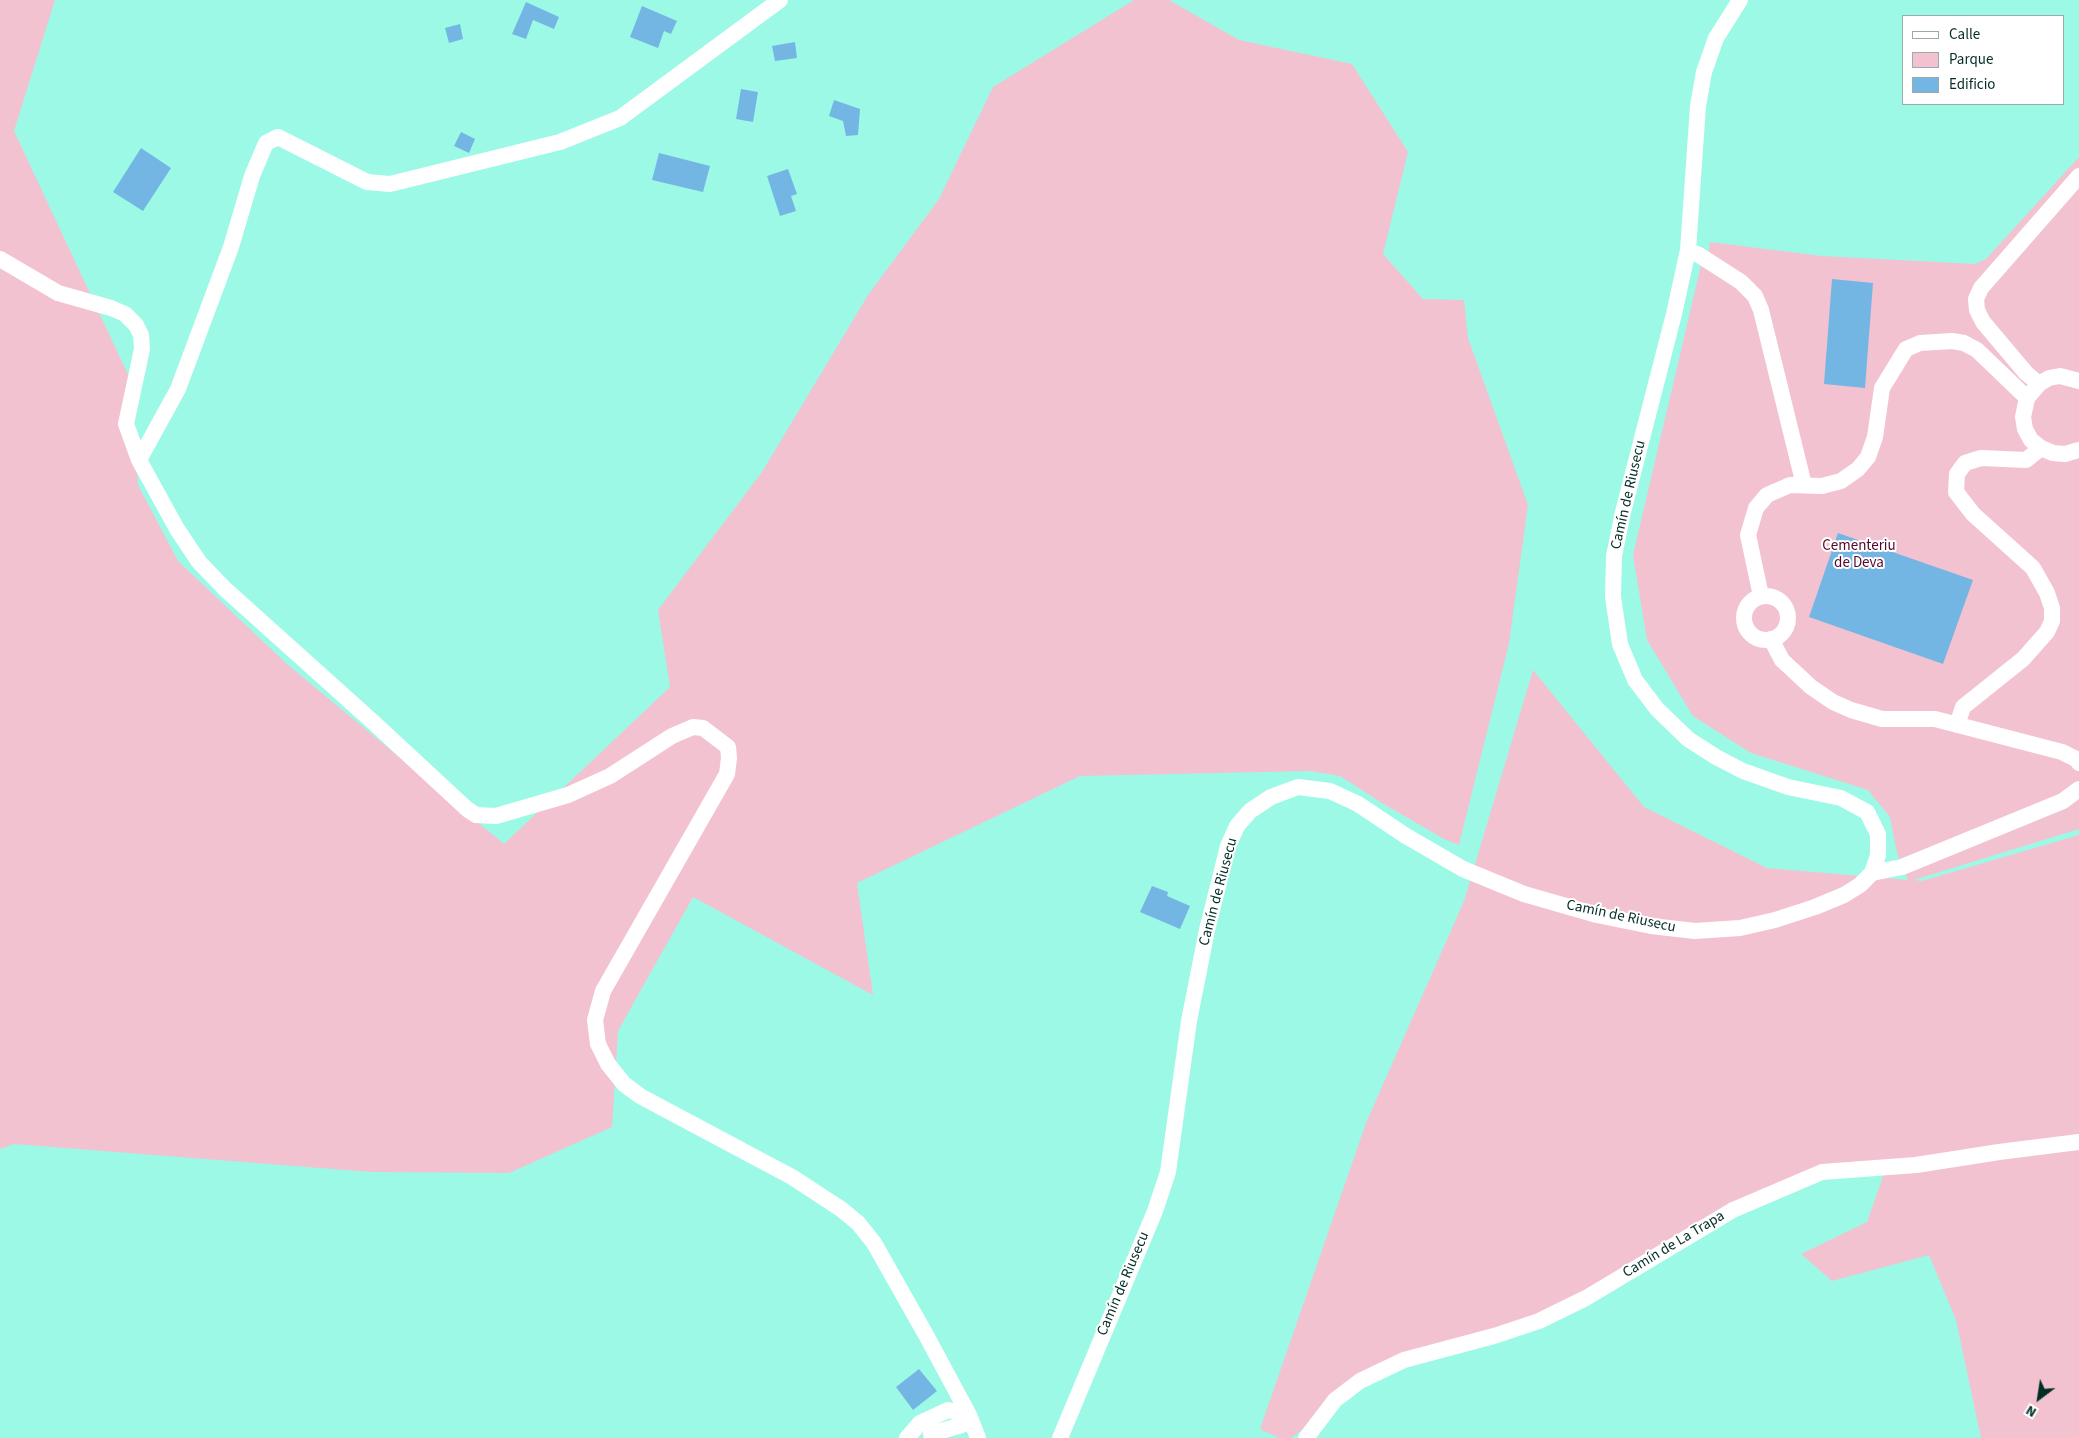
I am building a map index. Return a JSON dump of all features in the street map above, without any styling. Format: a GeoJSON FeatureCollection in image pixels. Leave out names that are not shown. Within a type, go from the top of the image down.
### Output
{"type":"FeatureCollection","features":[{"type":"Feature","properties":{"kind":"street"},"geometry":{"type":"LineString","coordinates":[[139,460],[178,390],[231,247],[252,176],[266,143],[278,136],[367,182],[390,184],[560,142],[620,118],[780,0]]}},
{"type":"Feature","properties":{"kind":"street","name":"Camín de Riusecu"},"geometry":{"type":"LineString","coordinates":[[1060,1438],[1155,1211],[1168,1172],[1189,1021],[1208,930],[1228,846],[1237,826],[1250,810],[1271,797],[1298,787],[1330,790],[1358,804],[1406,836],[1463,869],[1524,894],[1597,915],[1651,926],[1695,931],[1740,928],[1775,920],[1844,895],[1860,885],[1872,874],[1878,855],[1878,834],[1867,812],[1841,798],[1788,787],[1744,771],[1716,757],[1688,739],[1657,709],[1635,680],[1620,644],[1613,597],[1614,556],[1623,512],[1674,314],[1688,250],[1698,106],[1704,72],[1716,38],[1740,0]]}},
{"type":"Feature","properties":{"kind":"street"},"geometry":{"type":"LineString","coordinates":[[2039,384],[2026,372],[1983,322],[1977,310],[1976,299],[1981,288],[2079,176]]}},
{"type":"Feature","properties":{"kind":"street"},"geometry":{"type":"LineString","coordinates":[[1688,250],[1741,282],[1755,296],[1761,310],[1804,484]]}},
{"type":"Feature","properties":{"kind":"street"},"geometry":{"type":"LineString","coordinates":[[0,259],[58,293],[111,308],[125,314],[136,325],[141,335],[142,349],[126,424],[139,460],[177,529],[199,562],[231,595],[373,722],[466,810],[476,815],[496,816],[568,795],[610,776],[672,736],[693,727],[703,728],[728,747],[729,758],[726,774],[720,787],[603,991],[595,1020],[598,1044],[608,1064],[624,1084],[640,1096],[792,1178],[841,1208],[858,1224],[874,1243],[969,1415],[978,1438]]}},
{"type":"Feature","properties":{"kind":"street"},"geometry":{"type":"LineString","coordinates":[[1761,596],[1748,535],[1756,508],[1767,495],[1790,485],[1822,486],[1841,481],[1858,469],[1868,457],[1874,437],[1882,388],[1906,349],[1920,343],[1952,341],[1964,343],[1977,350],[2027,398]]}},
{"type":"Feature","properties":{"kind":"street"},"geometry":{"type":"LineString","coordinates":[[2079,381],[2060,376],[2049,378],[2039,384],[2027,398],[2023,416],[2025,429],[2031,440],[2041,448],[2052,453],[2065,454],[2079,450]]}},
{"type":"Feature","properties":{"kind":"street"},"geometry":{"type":"LineString","coordinates":[[1956,725],[1963,707],[2023,658],[2046,632],[2052,621],[2052,608],[2047,593],[2033,568],[1974,514],[1956,492],[1956,474],[1965,463],[1981,458],[2026,460],[2041,448]]}},
{"type":"Feature","properties":{"kind":"street"},"geometry":{"type":"LineString","coordinates":[[1761,596],[1775,597],[1785,606],[1788,613],[1787,626],[1778,637],[1772,639],[1756,638],[1750,633],[1744,619],[1748,604],[1761,596]]}},
{"type":"Feature","properties":{"kind":"street"},"geometry":{"type":"LineString","coordinates":[[1772,639],[1782,660],[1811,687],[1833,702],[1851,710],[1882,719],[1935,720],[2062,752],[2076,759],[2079,763]]}},
{"type":"Feature","properties":{"kind":"street"},"geometry":{"type":"LineString","coordinates":[[1872,874],[1910,864],[2064,801],[2079,790]]}},
{"type":"Feature","properties":{"kind":"street","name":"Camín de La Trapa"},"geometry":{"type":"LineString","coordinates":[[1306,1438],[1334,1400],[1360,1381],[1404,1360],[1494,1336],[1539,1321],[1586,1298],[1733,1210],[1822,1172],[1916,1166],[1999,1152],[2079,1142]]}},
{"type":"Feature","properties":{"kind":"street"},"geometry":{"type":"LineString","coordinates":[[908,1437],[920,1423],[948,1410],[969,1415]]}},
{"type":"Feature","properties":{"kind":"street"},"geometry":{"type":"LineString","coordinates":[[908,1437],[931,1434],[962,1425],[969,1415]]}},
{"type":"Feature","properties":{"kind":"street"},"geometry":{"type":"LineString","coordinates":[[931,1434],[953,1438]]}},
{"type":"Feature","properties":{"kind":"green space"},"geometry":{"type":"Polygon","coordinates":[[[0,0],[55,0],[14,131],[132,383],[138,485],[178,561],[288,665],[504,844],[670,687],[658,610],[762,472],[868,295],[939,199],[993,87],[1134,0],[1169,0],[1239,40],[1352,64],[1408,152],[1383,254],[1423,299],[1464,300],[1468,338],[1528,505],[1509,643],[1459,845],[1444,839],[1340,776],[1310,771],[1080,776],[857,883],[873,995],[693,897],[618,1031],[612,1127],[509,1173],[371,1172],[14,1144],[0,1149],[0,0]]]}},
{"type":"Feature","properties":{"kind":"green space","name":"Cementeriu de Deva"},"geometry":{"type":"Polygon","coordinates":[[[2079,157],[2079,829],[1914,880],[1922,881],[2079,835],[2079,1438],[1981,1438],[1956,1320],[1929,1255],[1832,1281],[1801,1254],[1867,1222],[1885,1171],[1821,1169],[1550,1311],[1400,1357],[1291,1438],[1279,1438],[1260,1429],[1366,1123],[1464,901],[1533,670],[1644,807],[1767,868],[1908,880],[1897,853],[1890,817],[1868,790],[1751,753],[1693,716],[1647,640],[1633,555],[1701,265],[1707,266],[1710,242],[1822,256],[1975,264],[1986,259],[2079,157]]]}},
{"type":"Feature","properties":{"kind":"building"},"geometry":{"type":"Polygon","coordinates":[[[526,2],[559,17],[554,29],[533,20],[526,39],[512,34],[526,2]]]}},
{"type":"Feature","properties":{"kind":"building"},"geometry":{"type":"Polygon","coordinates":[[[642,6],[677,21],[671,34],[664,31],[658,48],[630,37],[642,6]]]}},
{"type":"Feature","properties":{"kind":"building"},"geometry":{"type":"Polygon","coordinates":[[[460,24],[463,39],[449,43],[445,28],[460,24]]]}},
{"type":"Feature","properties":{"kind":"building"},"geometry":{"type":"Polygon","coordinates":[[[795,42],[797,58],[775,61],[772,46],[795,42]]]}},
{"type":"Feature","properties":{"kind":"building"},"geometry":{"type":"Polygon","coordinates":[[[741,89],[758,92],[753,122],[736,119],[741,89]]]}},
{"type":"Feature","properties":{"kind":"building"},"geometry":{"type":"Polygon","coordinates":[[[834,100],[860,109],[858,135],[846,136],[843,121],[829,116],[834,100]]]}},
{"type":"Feature","properties":{"kind":"building"},"geometry":{"type":"Polygon","coordinates":[[[461,132],[475,139],[469,153],[454,146],[461,132]]]}},
{"type":"Feature","properties":{"kind":"building"},"geometry":{"type":"Polygon","coordinates":[[[141,148],[171,168],[143,211],[113,192],[141,148]]]}},
{"type":"Feature","properties":{"kind":"building"},"geometry":{"type":"Polygon","coordinates":[[[659,153],[710,166],[703,192],[652,180],[659,153]]]}},
{"type":"Feature","properties":{"kind":"building"},"geometry":{"type":"Polygon","coordinates":[[[788,169],[797,194],[791,196],[796,211],[780,216],[767,176],[788,169]]]}},
{"type":"Feature","properties":{"kind":"building"},"geometry":{"type":"Polygon","coordinates":[[[1832,279],[1873,283],[1865,388],[1824,384],[1832,279]]]}},
{"type":"Feature","properties":{"kind":"building"},"geometry":{"type":"Polygon","coordinates":[[[1838,533],[1973,580],[1943,664],[1809,617],[1838,533]]]}},
{"type":"Feature","properties":{"kind":"building"},"geometry":{"type":"Polygon","coordinates":[[[1152,886],[1168,892],[1167,896],[1190,906],[1180,929],[1140,912],[1152,886]]]}},
{"type":"Feature","properties":{"kind":"building"},"geometry":{"type":"Polygon","coordinates":[[[919,1369],[937,1391],[913,1410],[896,1387],[919,1369]]]}}]}
